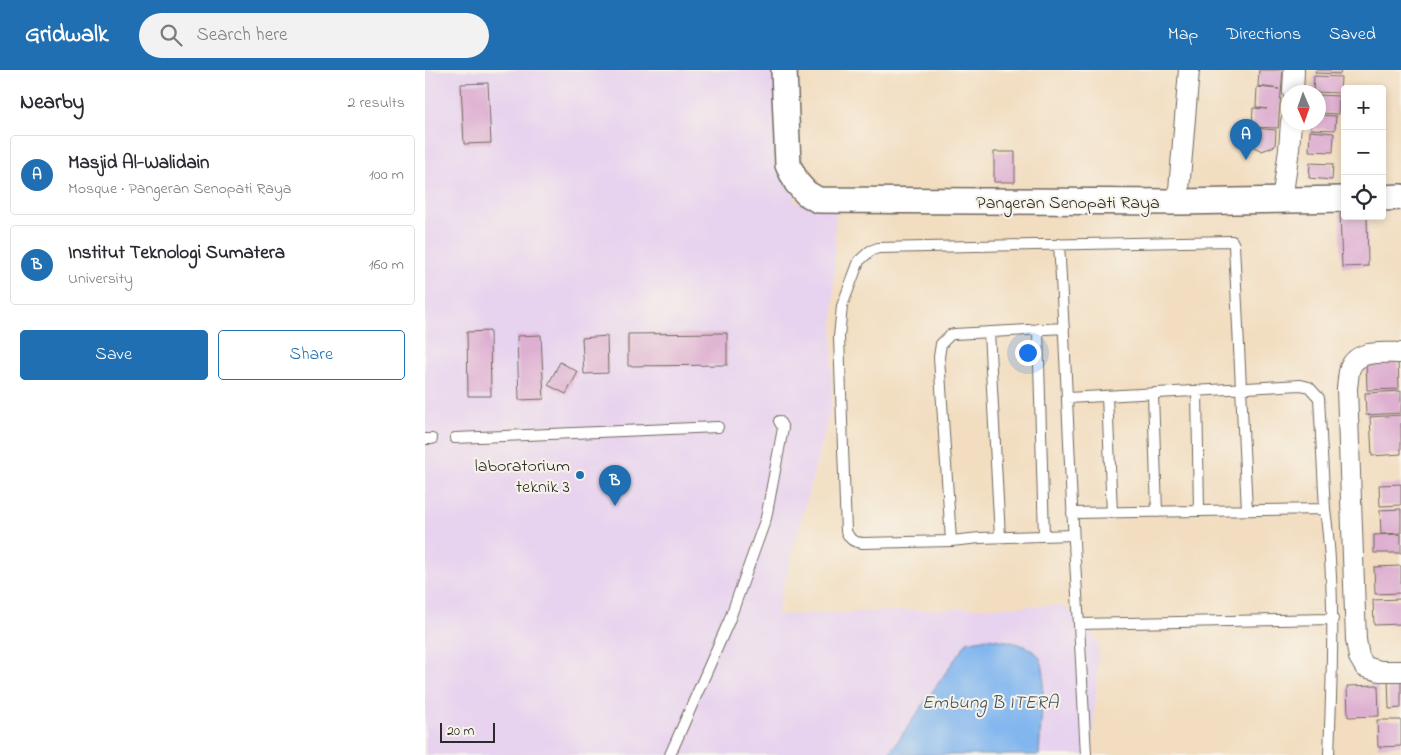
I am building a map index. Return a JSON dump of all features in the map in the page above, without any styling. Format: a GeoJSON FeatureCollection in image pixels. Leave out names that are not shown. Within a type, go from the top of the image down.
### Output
{"type":"FeatureCollection","features":[{"type":"Feature","properties":{"kind":"street","name":"Pangeran Senopati Raya"},"geometry":{"type":"LineString","coordinates":[[784,70],[788,165],[797,183],[806,193],[818,200],[1178,202],[1341,199]]}},
{"type":"Feature","properties":{"kind":"street"},"geometry":{"type":"LineString","coordinates":[[796,70],[800,165],[797,183]]}},
{"type":"Feature","properties":{"kind":"street"},"geometry":{"type":"LineString","coordinates":[[1178,202],[1189,70]]}},
{"type":"Feature","properties":{"kind":"street"},"geometry":{"type":"LineString","coordinates":[[1293,85],[1294,70]]}},
{"type":"Feature","properties":{"kind":"street"},"geometry":{"type":"LineString","coordinates":[[1282,201],[1290,130]]}},
{"type":"Feature","properties":{"kind":"street"},"geometry":{"type":"LineString","coordinates":[[1386,198],[1401,197]]}},
{"type":"Feature","properties":{"kind":"street"},"geometry":{"type":"LineString","coordinates":[[1401,353],[1373,353],[1359,356],[1350,368],[1347,388],[1356,640],[1359,656],[1365,667],[1379,671],[1401,671]]}},
{"type":"Feature","properties":{"kind":"lane"},"geometry":{"type":"LineString","coordinates":[[1073,536],[863,543],[854,542],[849,539],[846,531],[839,337],[842,306],[859,261],[870,251],[878,248],[1232,240],[1234,245],[1247,510]]}},
{"type":"Feature","properties":{"kind":"lane"},"geometry":{"type":"LineString","coordinates":[[1059,244],[1086,755]]}},
{"type":"Feature","properties":{"kind":"lane"},"geometry":{"type":"LineString","coordinates":[[951,541],[939,358],[941,344],[950,335],[954,334],[1064,328]]}},
{"type":"Feature","properties":{"kind":"lane"},"geometry":{"type":"LineString","coordinates":[[1038,329],[1044,536]]}},
{"type":"Feature","properties":{"kind":"lane"},"geometry":{"type":"LineString","coordinates":[[989,332],[1000,537]]}},
{"type":"Feature","properties":{"kind":"lane"},"geometry":{"type":"LineString","coordinates":[[1068,398],[1301,385],[1309,387],[1314,391],[1319,398],[1333,619],[1329,755]]}},
{"type":"Feature","properties":{"kind":"lane"},"geometry":{"type":"LineString","coordinates":[[1197,391],[1199,511]]}},
{"type":"Feature","properties":{"kind":"lane"},"geometry":{"type":"LineString","coordinates":[[1153,394],[1157,512]]}},
{"type":"Feature","properties":{"kind":"lane"},"geometry":{"type":"LineString","coordinates":[[1107,396],[1112,513]]}},
{"type":"Feature","properties":{"kind":"lane"},"geometry":{"type":"LineString","coordinates":[[670,755],[729,621],[766,518],[783,428],[779,421]]}},
{"type":"Feature","properties":{"kind":"lane"},"geometry":{"type":"LineString","coordinates":[[455,438],[718,427]]}},
{"type":"Feature","properties":{"kind":"lane"},"geometry":{"type":"LineString","coordinates":[[1072,513],[1325,510]]}},
{"type":"Feature","properties":{"kind":"lane"},"geometry":{"type":"LineString","coordinates":[[1079,624],[1333,619]]}},
{"type":"Feature","properties":{"kind":"shaded area"},"geometry":{"type":"Polygon","coordinates":[[[425,70],[789,70],[795,203],[836,203],[831,408],[776,615],[1060,605],[1081,618],[1099,644],[1092,755],[425,755],[425,70]]]}},
{"type":"Feature","properties":{"kind":"water","name":"Embung B ITERA"},"geometry":{"type":"Polygon","coordinates":[[[987,638],[1013,642],[1026,647],[1036,653],[1041,660],[1044,675],[1039,755],[888,755],[967,642],[987,638]]]}},
{"type":"Feature","properties":{"kind":"building"},"geometry":{"type":"Polygon","coordinates":[[[1259,70],[1283,70],[1278,128],[1252,127],[1253,108],[1267,109],[1256,107],[1257,87],[1279,89],[1258,86],[1259,70]]]}},
{"type":"Feature","properties":{"kind":"building"},"geometry":{"type":"Polygon","coordinates":[[[1316,70],[1341,70],[1340,74],[1315,73],[1316,70]]]}},
{"type":"Feature","properties":{"kind":"building"},"geometry":{"type":"Polygon","coordinates":[[[1314,76],[1341,77],[1340,93],[1326,92],[1326,85],[1313,85],[1314,76]]]}},
{"type":"Feature","properties":{"kind":"building"},"geometry":{"type":"Polygon","coordinates":[[[488,83],[491,143],[464,144],[461,84],[488,83]]]}},
{"type":"Feature","properties":{"kind":"building"},"geometry":{"type":"Polygon","coordinates":[[[1326,95],[1339,96],[1338,114],[1326,113],[1326,95]]]}},
{"type":"Feature","properties":{"kind":"building"},"geometry":{"type":"Polygon","coordinates":[[[1326,115],[1336,116],[1335,130],[1326,130],[1326,115]]]}},
{"type":"Feature","properties":{"kind":"building"},"geometry":{"type":"Polygon","coordinates":[[[1251,128],[1276,130],[1275,146],[1262,151],[1250,145],[1251,128]]]}},
{"type":"Feature","properties":{"kind":"building"},"geometry":{"type":"Polygon","coordinates":[[[1310,131],[1334,133],[1333,152],[1309,151],[1310,131]]]}},
{"type":"Feature","properties":{"kind":"building"},"geometry":{"type":"Polygon","coordinates":[[[994,152],[1015,152],[1015,182],[994,182],[994,152]]]}},
{"type":"Feature","properties":{"kind":"building"},"geometry":{"type":"Polygon","coordinates":[[[1310,163],[1333,164],[1332,180],[1309,178],[1310,163]]]}},
{"type":"Feature","properties":{"kind":"building"},"geometry":{"type":"Polygon","coordinates":[[[1340,214],[1341,220],[1367,220],[1368,266],[1342,267],[1340,214]]]}},
{"type":"Feature","properties":{"kind":"building"},"geometry":{"type":"Polygon","coordinates":[[[490,331],[491,396],[468,396],[467,332],[490,331]]]}},
{"type":"Feature","properties":{"kind":"building"},"geometry":{"type":"Polygon","coordinates":[[[727,333],[727,365],[628,366],[628,334],[727,333]]]}},
{"type":"Feature","properties":{"kind":"building"},"geometry":{"type":"Polygon","coordinates":[[[541,335],[544,399],[519,400],[517,336],[541,335]]]}},
{"type":"Feature","properties":{"kind":"building"},"geometry":{"type":"Polygon","coordinates":[[[607,336],[608,373],[584,374],[582,338],[607,336]]]}},
{"type":"Feature","properties":{"kind":"building"},"geometry":{"type":"Polygon","coordinates":[[[1398,360],[1399,389],[1367,390],[1366,361],[1398,360]]]}},
{"type":"Feature","properties":{"kind":"building"},"geometry":{"type":"Polygon","coordinates":[[[560,362],[578,372],[566,394],[548,385],[560,362]]]}},
{"type":"Feature","properties":{"kind":"building"},"geometry":{"type":"Polygon","coordinates":[[[1401,391],[1401,413],[1366,415],[1365,393],[1401,391]]]}},
{"type":"Feature","properties":{"kind":"building"},"geometry":{"type":"Polygon","coordinates":[[[1401,415],[1401,454],[1372,456],[1370,417],[1401,415]]]}},
{"type":"Feature","properties":{"kind":"building"},"geometry":{"type":"Polygon","coordinates":[[[1401,484],[1401,505],[1380,506],[1379,485],[1401,484]]]}},
{"type":"Feature","properties":{"kind":"building"},"geometry":{"type":"Polygon","coordinates":[[[1401,509],[1401,533],[1381,534],[1380,510],[1401,509]]]}},
{"type":"Feature","properties":{"kind":"building"},"geometry":{"type":"Polygon","coordinates":[[[1401,534],[1401,553],[1374,553],[1374,535],[1401,534]]]}},
{"type":"Feature","properties":{"kind":"building"},"geometry":{"type":"Polygon","coordinates":[[[1401,566],[1401,593],[1375,594],[1374,567],[1401,566]]]}},
{"type":"Feature","properties":{"kind":"building"},"geometry":{"type":"Polygon","coordinates":[[[1401,599],[1401,624],[1374,625],[1373,600],[1401,599]]]}},
{"type":"Feature","properties":{"kind":"building"},"geometry":{"type":"Polygon","coordinates":[[[1388,677],[1401,677],[1401,708],[1389,709],[1388,677]]]}},
{"type":"Feature","properties":{"kind":"building"},"geometry":{"type":"Polygon","coordinates":[[[1378,685],[1379,716],[1348,717],[1347,686],[1378,685]]]}},
{"type":"Feature","properties":{"kind":"building"},"geometry":{"type":"Polygon","coordinates":[[[1377,720],[1401,720],[1401,746],[1378,747],[1377,720]]]}},
{"type":"Feature","properties":{"kind":"place","name":"Masjid Al-Walidain"},"geometry":{"type":"Point","coordinates":[1246,160]}},
{"type":"Feature","properties":{"kind":"place","name":"laboratorium teknik 3"},"geometry":{"type":"Point","coordinates":[580,475]}},
{"type":"Feature","properties":{"kind":"place","name":"Institut Teknologi Sumatera"},"geometry":{"type":"Point","coordinates":[615,506]}}]}
